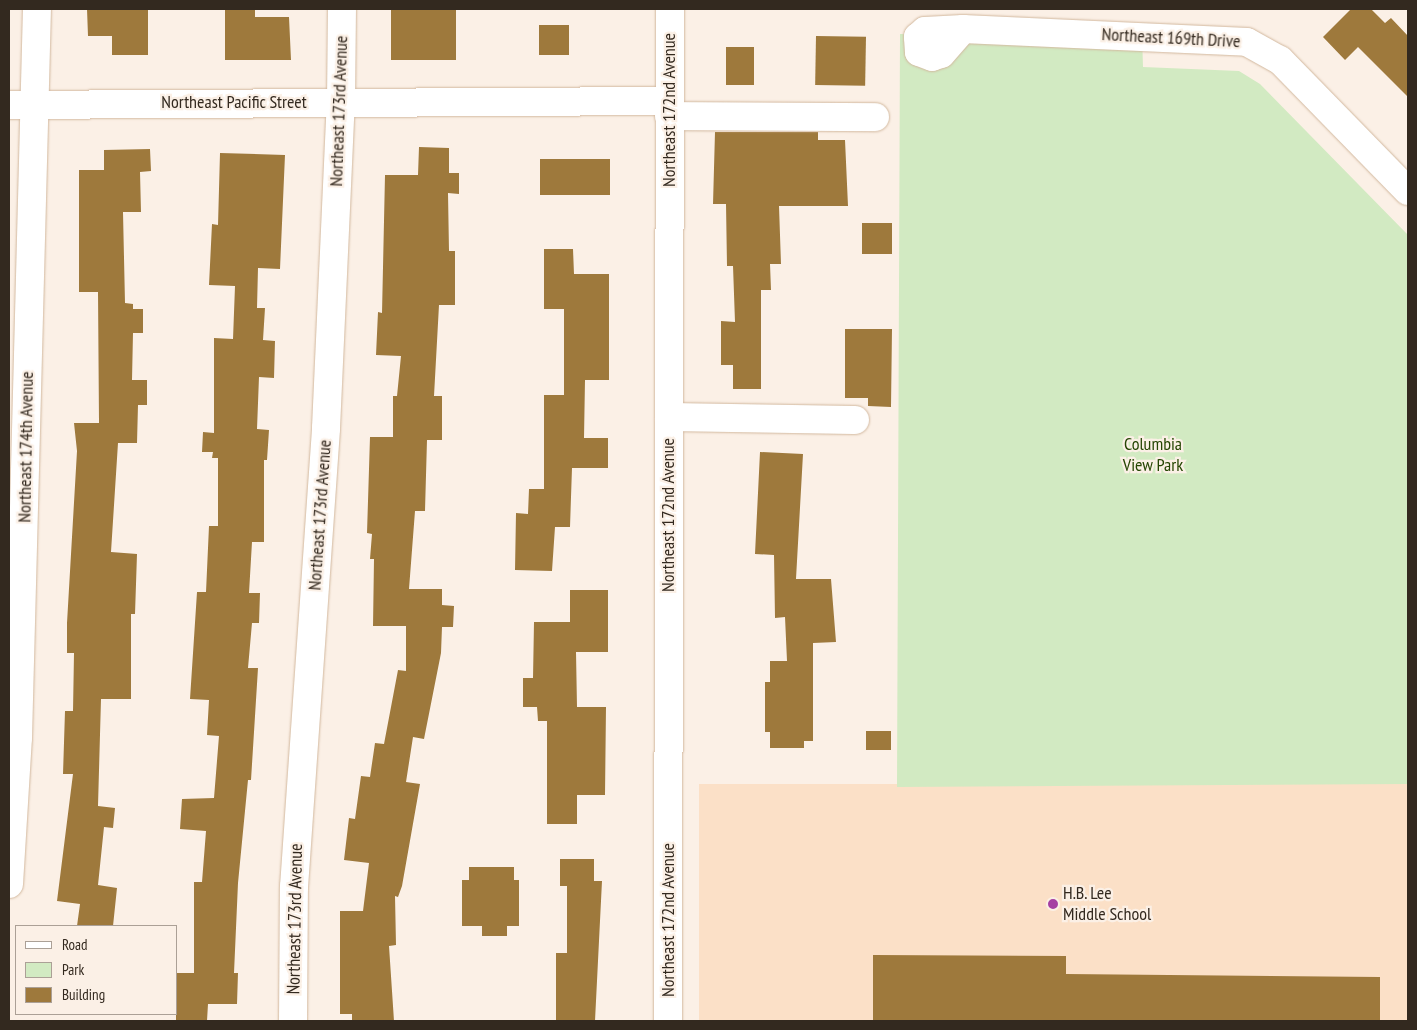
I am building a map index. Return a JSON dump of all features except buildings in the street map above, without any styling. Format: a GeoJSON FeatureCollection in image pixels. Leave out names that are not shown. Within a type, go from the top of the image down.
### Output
{"type":"FeatureCollection","features":[{"type":"Feature","properties":{"kind":"street","name":"Northeast 174th Avenue"},"geometry":{"type":"LineString","coordinates":[[9,884],[18,738],[37,103],[37,9]]}},
{"type":"Feature","properties":{"kind":"street","name":"Northeast 173rd Avenue"},"geometry":{"type":"LineString","coordinates":[[293,1021],[294,887],[326,428],[342,102],[342,9]]}},
{"type":"Feature","properties":{"kind":"street","name":"Northeast 172nd Avenue"},"geometry":{"type":"LineString","coordinates":[[668,1021],[670,9]]}},
{"type":"Feature","properties":{"kind":"street","name":"Northeast 169th Drive"},"geometry":{"type":"LineString","coordinates":[[963,29],[1247,42],[1280,60],[1408,191]]}},
{"type":"Feature","properties":{"kind":"street","name":"Northeast Pacific Street"},"geometry":{"type":"LineString","coordinates":[[9,104],[342,102],[669,109],[875,117]]}},
{"type":"Feature","properties":{"kind":"street"},"geometry":{"type":"LineString","coordinates":[[669,417],[855,420]]}},
{"type":"Feature","properties":{"kind":"shaded area","name":"H.B. Lee Middle School"},"geometry":{"type":"Polygon","coordinates":[[[699,784],[1408,784],[1408,1021],[699,1021],[699,784]]]}},
{"type":"Feature","properties":{"kind":"green space","name":"Columbia View Park"},"geometry":{"type":"Polygon","coordinates":[[[900,34],[1142,34],[1143,67],[1239,71],[1260,84],[1408,235],[1408,784],[897,787],[900,34]]]}},
{"type":"Feature","properties":{"kind":"place","name":"H.B. Lee Middle School"},"geometry":{"type":"Point","coordinates":[1053,904]}}]}
